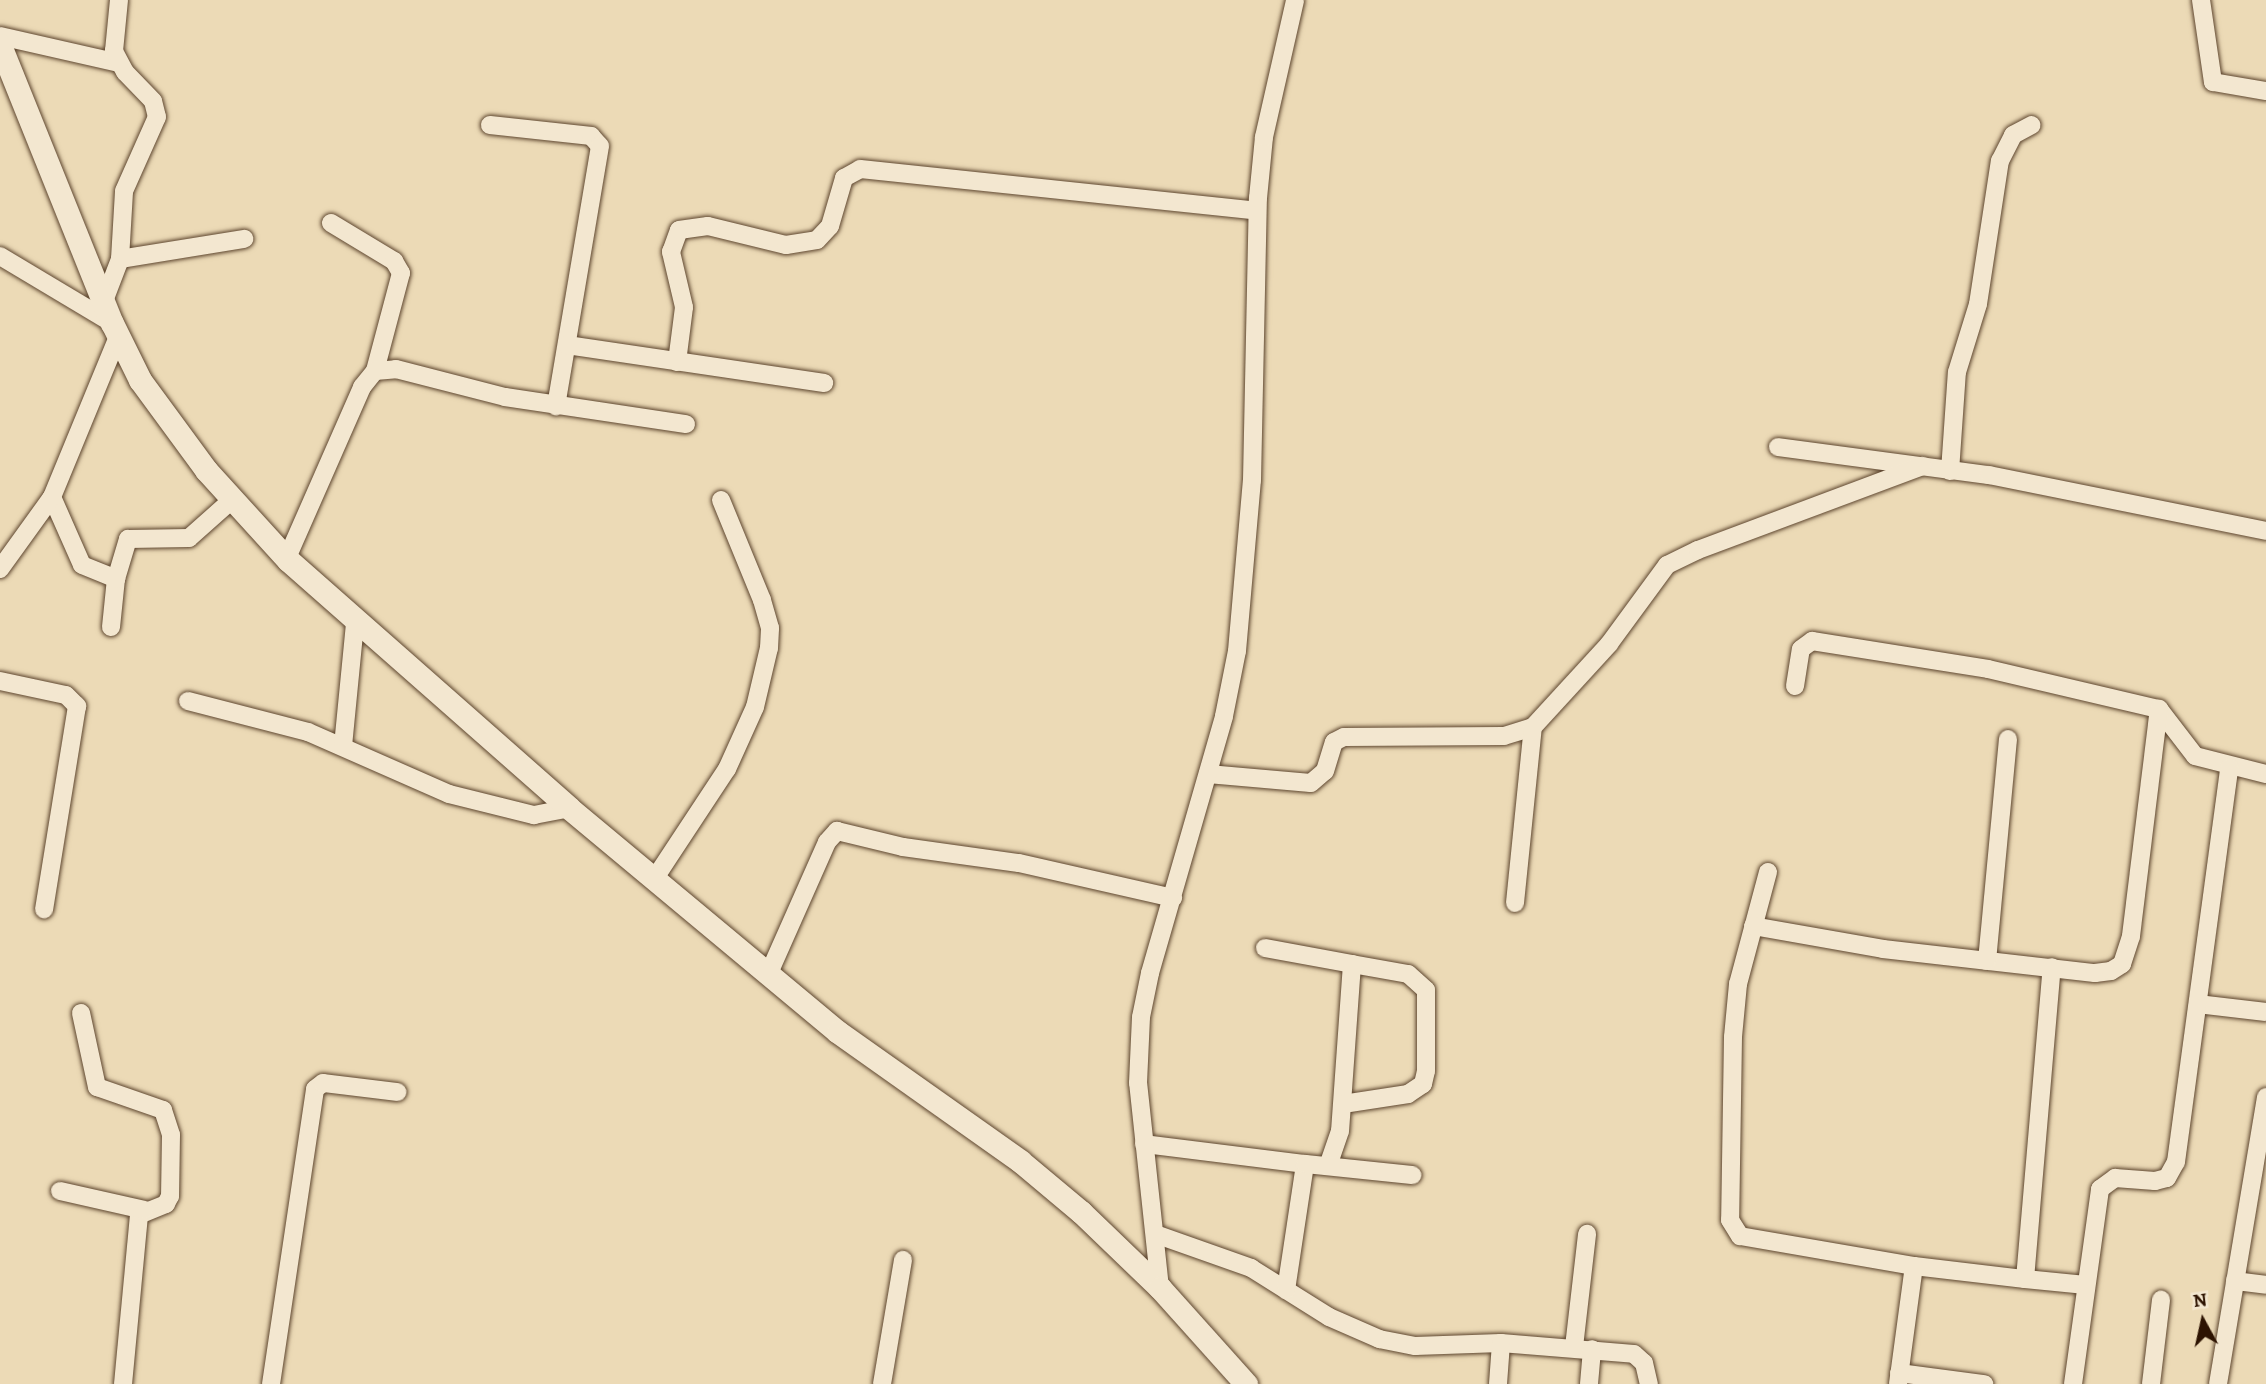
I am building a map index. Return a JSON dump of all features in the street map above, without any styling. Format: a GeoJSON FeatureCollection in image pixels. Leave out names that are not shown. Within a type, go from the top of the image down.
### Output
{"type":"FeatureCollection","features":[{"type":"Feature","properties":{"kind":"street"},"geometry":{"type":"LineString","coordinates":[[104,301],[120,259],[121,201],[158,117],[153,101],[119,63],[114,39],[118,0]]}},
{"type":"Feature","properties":{"kind":"street"},"geometry":{"type":"LineString","coordinates":[[1160,1288],[1158,1235],[1138,1083],[1141,1017],[1208,774],[1237,651],[1252,480],[1257,211],[1264,137],[1295,0]]}},
{"type":"Feature","properties":{"kind":"street"},"geometry":{"type":"LineString","coordinates":[[2201,0],[2213,82],[2266,91]]}},
{"type":"Feature","properties":{"kind":"street"},"geometry":{"type":"LineString","coordinates":[[0,36],[119,63]]}},
{"type":"Feature","properties":{"kind":"street"},"geometry":{"type":"LineString","coordinates":[[0,45],[115,330],[161,413],[287,558],[355,623],[569,808],[838,1032],[1020,1161],[1160,1288],[1246,1384]]}},
{"type":"Feature","properties":{"kind":"street"},"geometry":{"type":"LineString","coordinates":[[490,125],[591,136],[600,146],[556,406]]}},
{"type":"Feature","properties":{"kind":"street"},"geometry":{"type":"LineString","coordinates":[[1950,471],[1957,372],[1978,304],[2000,161],[2013,135],[2032,125]]}},
{"type":"Feature","properties":{"kind":"street"},"geometry":{"type":"LineString","coordinates":[[677,362],[684,307],[671,252],[680,230],[708,226],[786,245],[817,240],[830,226],[844,178],[860,169],[1257,211]]}},
{"type":"Feature","properties":{"kind":"street"},"geometry":{"type":"LineString","coordinates":[[287,558],[362,387],[375,371],[401,273],[394,261],[331,223]]}},
{"type":"Feature","properties":{"kind":"street"},"geometry":{"type":"LineString","coordinates":[[120,259],[244,239]]}},
{"type":"Feature","properties":{"kind":"street"},"geometry":{"type":"LineString","coordinates":[[0,256],[115,330]]}},
{"type":"Feature","properties":{"kind":"street"},"geometry":{"type":"LineString","coordinates":[[2,562],[52,497],[115,330]]}},
{"type":"Feature","properties":{"kind":"street"},"geometry":{"type":"LineString","coordinates":[[567,345],[824,383]]}},
{"type":"Feature","properties":{"kind":"street"},"geometry":{"type":"LineString","coordinates":[[375,371],[396,369],[556,406],[686,424]]}},
{"type":"Feature","properties":{"kind":"street"},"geometry":{"type":"LineString","coordinates":[[1778,447],[2085,491],[2266,531]]}},
{"type":"Feature","properties":{"kind":"street"},"geometry":{"type":"LineString","coordinates":[[1208,774],[1311,783],[1325,771],[1338,738],[1504,736],[1533,727],[1609,644],[1667,565],[1923,466]]}},
{"type":"Feature","properties":{"kind":"street"},"geometry":{"type":"LineString","coordinates":[[52,497],[82,565],[116,579]]}},
{"type":"Feature","properties":{"kind":"street"},"geometry":{"type":"LineString","coordinates":[[111,627],[116,579],[128,539],[189,538],[233,499]]}},
{"type":"Feature","properties":{"kind":"street"},"geometry":{"type":"LineString","coordinates":[[655,878],[727,769],[755,706],[769,648],[762,600],[721,500]]}},
{"type":"Feature","properties":{"kind":"street"},"geometry":{"type":"LineString","coordinates":[[343,746],[355,623]]}},
{"type":"Feature","properties":{"kind":"street"},"geometry":{"type":"LineString","coordinates":[[1795,686],[1801,649],[1812,641],[2084,688],[2159,709],[2195,755],[2229,768],[2266,775]]}},
{"type":"Feature","properties":{"kind":"street"},"geometry":{"type":"LineString","coordinates":[[0,681],[66,695],[77,706],[44,909]]}},
{"type":"Feature","properties":{"kind":"street"},"geometry":{"type":"LineString","coordinates":[[188,701],[262,718],[343,746],[449,794],[534,815],[569,808]]}},
{"type":"Feature","properties":{"kind":"street"},"geometry":{"type":"LineString","coordinates":[[1753,926],[1883,949],[2111,971],[2127,954],[2159,709]]}},
{"type":"Feature","properties":{"kind":"street"},"geometry":{"type":"LineString","coordinates":[[1515,903],[1533,727]]}},
{"type":"Feature","properties":{"kind":"street"},"geometry":{"type":"LineString","coordinates":[[1987,961],[2008,739]]}},
{"type":"Feature","properties":{"kind":"street"},"geometry":{"type":"LineString","coordinates":[[2073,1384],[2100,1189],[2106,1181],[2115,1178],[2155,1181],[2173,1170],[2229,768]]}},
{"type":"Feature","properties":{"kind":"street"},"geometry":{"type":"LineString","coordinates":[[769,973],[827,842],[837,831],[903,847],[1032,866],[1173,898]]}},
{"type":"Feature","properties":{"kind":"street"},"geometry":{"type":"LineString","coordinates":[[1768,872],[1738,984],[1733,1037],[1733,1231],[1766,1241],[1914,1266],[2087,1285]]}},
{"type":"Feature","properties":{"kind":"street"},"geometry":{"type":"LineString","coordinates":[[1265,948],[1408,974],[1426,990],[1426,1071],[1423,1084],[1408,1094],[1343,1104]]}},
{"type":"Feature","properties":{"kind":"street"},"geometry":{"type":"LineString","coordinates":[[1328,1167],[1340,1130],[1352,964]]}},
{"type":"Feature","properties":{"kind":"street"},"geometry":{"type":"LineString","coordinates":[[2025,1279],[2052,967]]}},
{"type":"Feature","properties":{"kind":"street"},"geometry":{"type":"LineString","coordinates":[[2198,1004],[2266,1012]]}},
{"type":"Feature","properties":{"kind":"street"},"geometry":{"type":"LineString","coordinates":[[60,1191],[144,1210],[166,1204],[170,1196],[167,1117],[156,1106],[97,1087],[81,1013]]}},
{"type":"Feature","properties":{"kind":"street"},"geometry":{"type":"LineString","coordinates":[[271,1384],[315,1089],[323,1083],[397,1092]]}},
{"type":"Feature","properties":{"kind":"street"},"geometry":{"type":"LineString","coordinates":[[2218,1384],[2266,1097]]}},
{"type":"Feature","properties":{"kind":"street"},"geometry":{"type":"LineString","coordinates":[[1144,1144],[1412,1175]]}},
{"type":"Feature","properties":{"kind":"street"},"geometry":{"type":"LineString","coordinates":[[1286,1290],[1305,1164]]}},
{"type":"Feature","properties":{"kind":"street"},"geometry":{"type":"LineString","coordinates":[[123,1384],[139,1215],[144,1210]]}},
{"type":"Feature","properties":{"kind":"street"},"geometry":{"type":"LineString","coordinates":[[1587,1234],[1583,1348],[1589,1384]]}},
{"type":"Feature","properties":{"kind":"street"},"geometry":{"type":"LineString","coordinates":[[1158,1235],[1204,1248],[1286,1290],[1329,1317],[1396,1345],[1501,1343],[1634,1354],[1644,1363],[1649,1384]]}},
{"type":"Feature","properties":{"kind":"street"},"geometry":{"type":"LineString","coordinates":[[882,1384],[903,1260]]}},
{"type":"Feature","properties":{"kind":"street"},"geometry":{"type":"LineString","coordinates":[[1914,1266],[1899,1379],[1984,1384]]}},
{"type":"Feature","properties":{"kind":"street"},"geometry":{"type":"LineString","coordinates":[[2235,1281],[2266,1285]]}},
{"type":"Feature","properties":{"kind":"street"},"geometry":{"type":"LineString","coordinates":[[2151,1384],[2161,1300]]}},
{"type":"Feature","properties":{"kind":"street"},"geometry":{"type":"LineString","coordinates":[[1498,1384],[1501,1343]]}}]}
